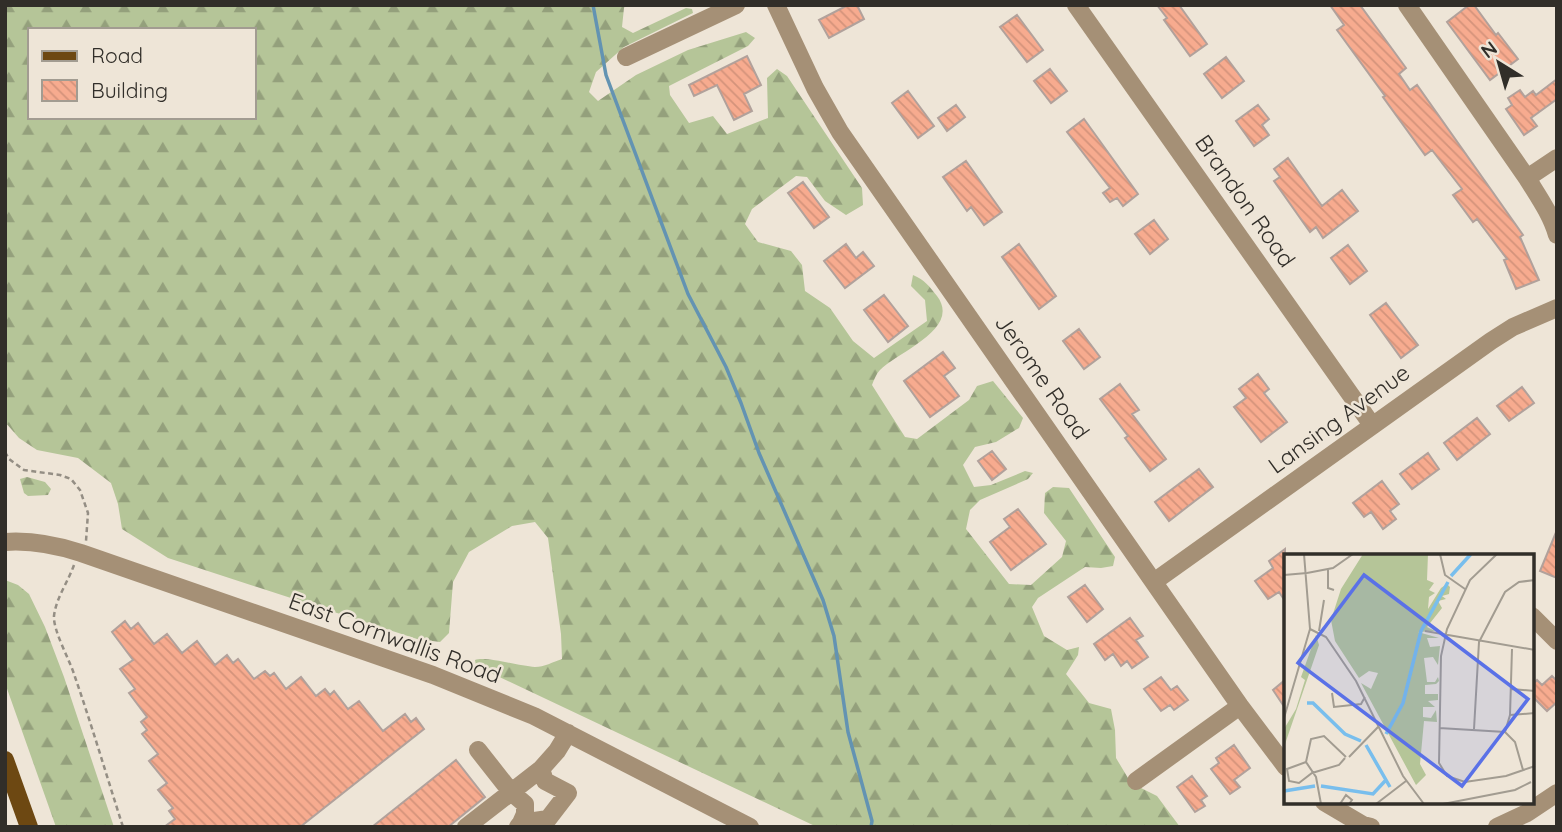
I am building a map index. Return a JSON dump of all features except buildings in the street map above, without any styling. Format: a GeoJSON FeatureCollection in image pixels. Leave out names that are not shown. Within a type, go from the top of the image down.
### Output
{"type":"FeatureCollection","features":[{"type":"Feature","properties":{"kind":"main road"},"geometry":{"type":"LineString","coordinates":[[5,760],[29,827]]}},
{"type":"Feature","properties":{"kind":"street"},"geometry":{"type":"LineString","coordinates":[[626,57],[736,5]]}},
{"type":"Feature","properties":{"kind":"street","name":"Jerome Road"},"geometry":{"type":"LineString","coordinates":[[776,5],[815,88],[841,132],[1240,706],[1284,764]]}},
{"type":"Feature","properties":{"kind":"street","name":"Brandon Road"},"geometry":{"type":"LineString","coordinates":[[1076,5],[1372,425]]}},
{"type":"Feature","properties":{"kind":"street"},"geometry":{"type":"LineString","coordinates":[[1415,8],[1527,178],[1549,215],[1557,235]]}},
{"type":"Feature","properties":{"kind":"street"},"geometry":{"type":"LineString","coordinates":[[1527,178],[1557,158]]}},
{"type":"Feature","properties":{"kind":"street","name":"Lansing Avenue"},"geometry":{"type":"LineString","coordinates":[[1154,581],[1513,327],[1557,308]]}},
{"type":"Feature","properties":{"kind":"street","name":"East Cornwallis Road"},"geometry":{"type":"LineString","coordinates":[[5,542],[36,542],[81,553],[433,675],[534,716],[750,827]]}},
{"type":"Feature","properties":{"kind":"street"},"geometry":{"type":"LineString","coordinates":[[1534,618],[1557,641]]}},
{"type":"Feature","properties":{"kind":"street"},"geometry":{"type":"LineString","coordinates":[[1136,780],[1240,706]]}},
{"type":"Feature","properties":{"kind":"street"},"geometry":{"type":"LineString","coordinates":[[466,827],[541,769],[568,733]]}},
{"type":"Feature","properties":{"kind":"street"},"geometry":{"type":"LineString","coordinates":[[478,750],[511,792],[525,804],[525,814],[520,825]]}},
{"type":"Feature","properties":{"kind":"street"},"geometry":{"type":"LineString","coordinates":[[520,825],[548,819],[568,793],[545,781],[541,769]]}},
{"type":"Feature","properties":{"kind":"street"},"geometry":{"type":"LineString","coordinates":[[1497,827],[1527,813],[1557,793]]}},
{"type":"Feature","properties":{"kind":"street"},"geometry":{"type":"LineString","coordinates":[[1327,804],[1371,827]]}},
{"type":"Feature","properties":{"kind":"path"},"geometry":{"type":"LineString","coordinates":[[5,452],[9,459],[24,470],[71,479],[80,490],[88,513],[88,538]]}},
{"type":"Feature","properties":{"kind":"path"},"geometry":{"type":"LineString","coordinates":[[74,566],[56,607],[56,631],[75,674],[123,827]]}},
{"type":"Feature","properties":{"kind":"green space"},"geometry":{"type":"Polygon","coordinates":[[[5,5],[625,5],[622,27],[633,33],[686,8],[692,9],[693,13],[624,47],[596,72],[589,92],[598,101],[636,75],[688,50],[746,32],[755,38],[748,46],[669,86],[670,95],[689,123],[713,116],[727,134],[768,118],[767,78],[777,69],[787,76],[862,188],[863,205],[846,215],[825,201],[807,177],[796,176],[752,209],[745,224],[758,242],[791,251],[802,265],[805,291],[830,308],[853,341],[874,358],[927,321],[925,300],[911,286],[913,275],[924,281],[937,296],[942,308],[941,319],[934,329],[880,370],[872,385],[905,437],[917,439],[969,400],[977,386],[993,381],[1023,418],[1019,428],[996,442],[975,447],[963,465],[974,487],[991,485],[1025,471],[1033,473],[1028,479],[980,500],[970,510],[966,529],[1009,584],[1031,585],[1062,557],[1066,541],[1044,513],[1045,493],[1053,487],[1069,488],[1115,557],[1113,566],[1085,567],[1038,598],[1032,607],[1044,636],[1067,650],[1079,647],[1078,655],[1066,674],[1089,703],[1111,709],[1116,758],[1131,783],[1157,796],[1180,827],[817,827],[476,666],[475,660],[480,659],[535,667],[562,659],[548,538],[535,522],[512,526],[469,552],[453,582],[449,633],[440,642],[417,639],[168,558],[122,529],[111,483],[78,458],[37,450],[19,438],[5,422],[5,5]]]}},
{"type":"Feature","properties":{"kind":"green space"},"geometry":{"type":"Polygon","coordinates":[[[27,477],[45,482],[51,489],[48,495],[28,496],[24,493],[20,479],[27,477]]]}},
{"type":"Feature","properties":{"kind":"green space"},"geometry":{"type":"Polygon","coordinates":[[[5,580],[18,585],[29,594],[45,627],[114,827],[56,827],[5,683],[5,580]]]}},
{"type":"Feature","properties":{"kind":"waterway"},"geometry":{"type":"LineString","coordinates":[[593,5],[606,75],[688,294],[726,367],[759,453],[823,600],[834,636],[848,732],[872,821],[871,827]]}}]}
